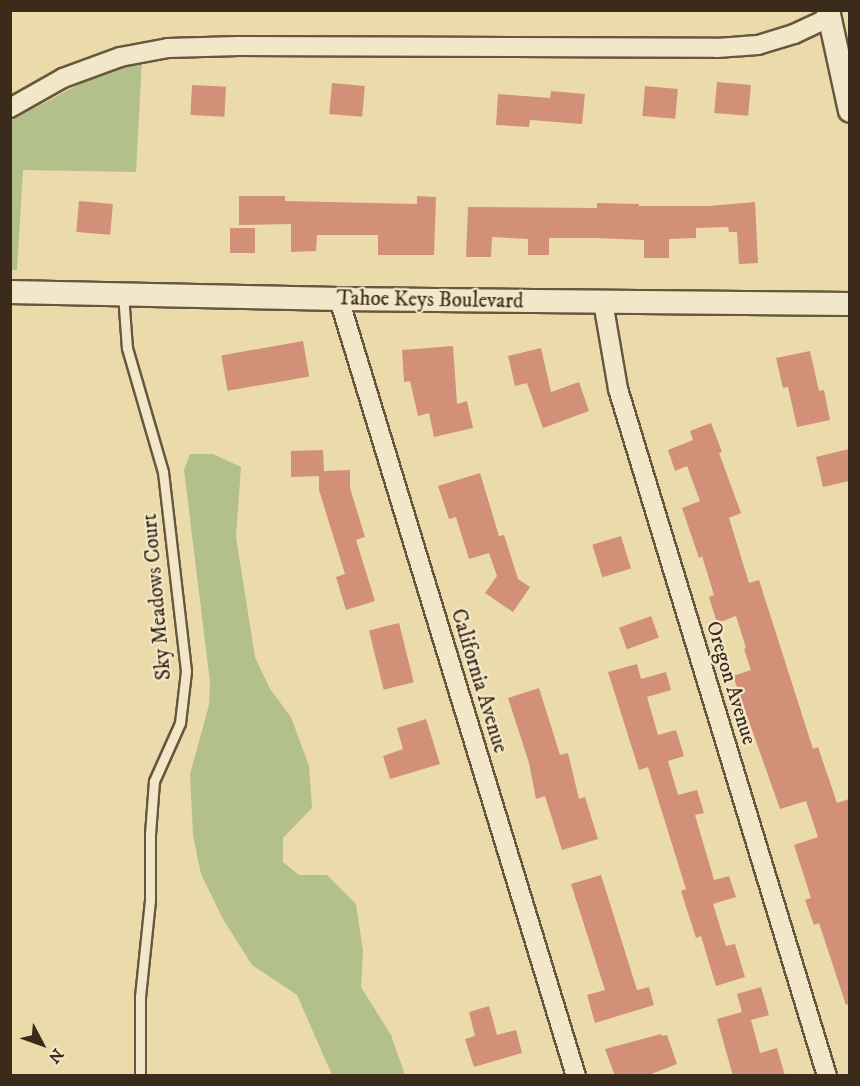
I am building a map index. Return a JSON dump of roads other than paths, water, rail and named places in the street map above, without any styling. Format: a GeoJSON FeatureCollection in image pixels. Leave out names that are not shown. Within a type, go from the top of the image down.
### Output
{"type":"FeatureCollection","features":[{"type":"Feature","properties":{"kind":"street"},"geometry":{"type":"LineString","coordinates":[[10,108],[63,78],[120,57],[168,48],[239,46],[717,48],[758,45],[794,34],[828,14],[849,111]]}},
{"type":"Feature","properties":{"kind":"street","name":"Tahoe Keys Boulevard"},"geometry":{"type":"LineString","coordinates":[[10,292],[339,299],[849,304]]}},
{"type":"Feature","properties":{"kind":"street","name":"California Avenue"},"geometry":{"type":"LineString","coordinates":[[339,299],[576,1076]]}},
{"type":"Feature","properties":{"kind":"street","name":"Oregon Avenue"},"geometry":{"type":"LineString","coordinates":[[603,302],[618,389],[827,1076]]}},
{"type":"Feature","properties":{"kind":"lane","name":"Sky Meadows Court"},"geometry":{"type":"LineString","coordinates":[[123,294],[127,348],[163,472],[186,671],[180,723],[154,781],[150,834],[150,900],[140,997],[140,1076]]}}]}
